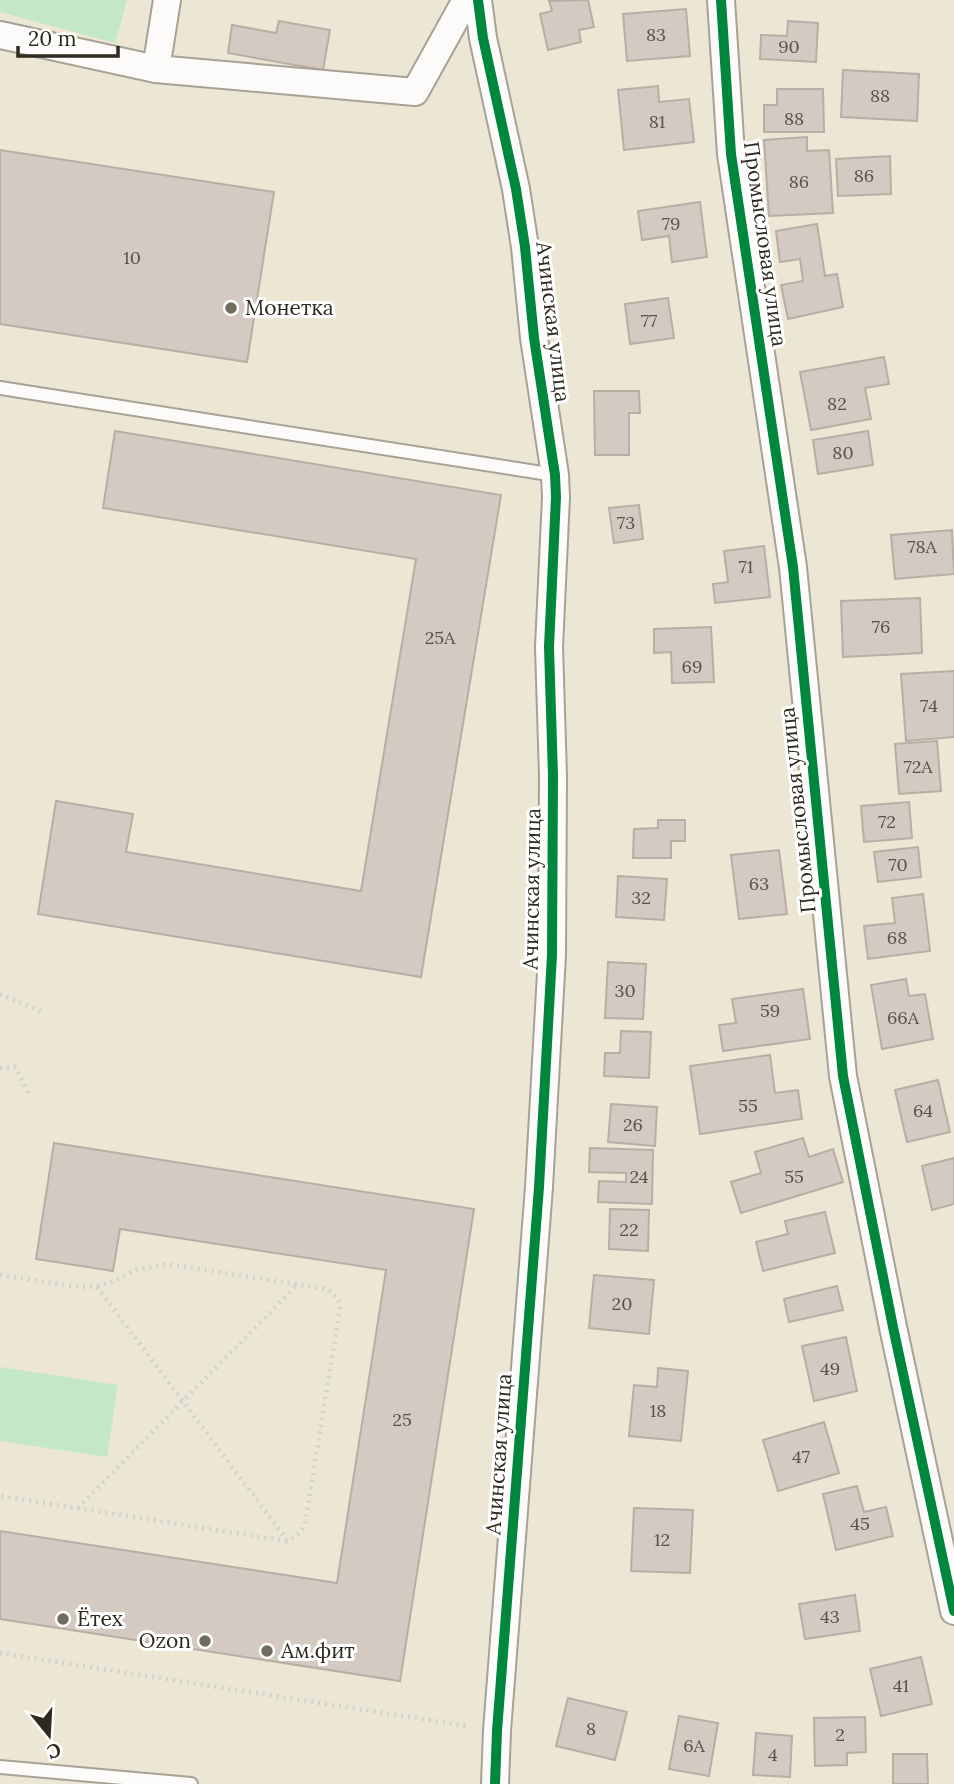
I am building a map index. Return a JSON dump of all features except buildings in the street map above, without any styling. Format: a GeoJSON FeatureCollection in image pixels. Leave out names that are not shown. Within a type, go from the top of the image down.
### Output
{"type":"FeatureCollection","features":[{"type":"Feature","properties":{"kind":"street"},"geometry":{"type":"LineString","coordinates":[[156,69],[167,0]]}},
{"type":"Feature","properties":{"kind":"street"},"geometry":{"type":"LineString","coordinates":[[0,35],[156,69],[415,92],[466,0]]}},
{"type":"Feature","properties":{"kind":"street","name":"Ачинская улица"},"geometry":{"type":"LineString","coordinates":[[478,0],[516,189],[556,497],[550,647],[553,776],[552,955],[539,1187],[496,1731],[495,1784]]}},
{"type":"Feature","properties":{"kind":"street","name":"Промысловая улица"},"geometry":{"type":"LineString","coordinates":[[721,0],[731,154],[793,567],[844,1076],[893,1327],[954,1611]]}},
{"type":"Feature","properties":{"kind":"lane"},"geometry":{"type":"LineString","coordinates":[[0,388],[555,475]]}},
{"type":"Feature","properties":{"kind":"lane"},"geometry":{"type":"LineString","coordinates":[[0,1767],[191,1784]]}},
{"type":"Feature","properties":{"kind":"path"},"geometry":{"type":"LineString","coordinates":[[0,994],[45,1013]]}},
{"type":"Feature","properties":{"kind":"path"},"geometry":{"type":"LineString","coordinates":[[0,1068],[15,1067],[30,1096]]}},
{"type":"Feature","properties":{"kind":"path"},"geometry":{"type":"LineString","coordinates":[[0,1275],[79,1287],[97,1286],[135,1270],[168,1264],[327,1289],[335,1294],[340,1308],[306,1524],[295,1538],[287,1541],[0,1496]]}},
{"type":"Feature","properties":{"kind":"path"},"geometry":{"type":"LineString","coordinates":[[78,1508],[298,1284]]}},
{"type":"Feature","properties":{"kind":"path"},"geometry":{"type":"LineString","coordinates":[[97,1286],[287,1541]]}},
{"type":"Feature","properties":{"kind":"path"},"geometry":{"type":"LineString","coordinates":[[0,1653],[496,1731]]}},
{"type":"Feature","properties":{"kind":"green space"},"geometry":{"type":"Polygon","coordinates":[[[0,0],[127,0],[115,43],[0,12],[0,0]]]}},
{"type":"Feature","properties":{"kind":"green space"},"geometry":{"type":"Polygon","coordinates":[[[0,1367],[118,1385],[107,1457],[0,1441],[0,1367]]]}},
{"type":"Feature","properties":{"kind":"cycle path"},"geometry":{"type":"LineString","coordinates":[[478,0],[483,38],[516,189],[556,497],[549,647],[553,776],[552,955],[539,1187],[495,1784]]}},
{"type":"Feature","properties":{"kind":"cycle path"},"geometry":{"type":"LineString","coordinates":[[721,0],[731,154],[793,567],[843,1076],[954,1611]]}},
{"type":"Feature","properties":{"kind":"place","name":"Монетка"},"geometry":{"type":"Point","coordinates":[231,308]}},
{"type":"Feature","properties":{"kind":"place","name":"Ётех"},"geometry":{"type":"Point","coordinates":[63,1619]}},
{"type":"Feature","properties":{"kind":"place","name":"Ozon"},"geometry":{"type":"Point","coordinates":[205,1641]}},
{"type":"Feature","properties":{"kind":"place","name":"Ам.фит"},"geometry":{"type":"Point","coordinates":[267,1651]}}]}
